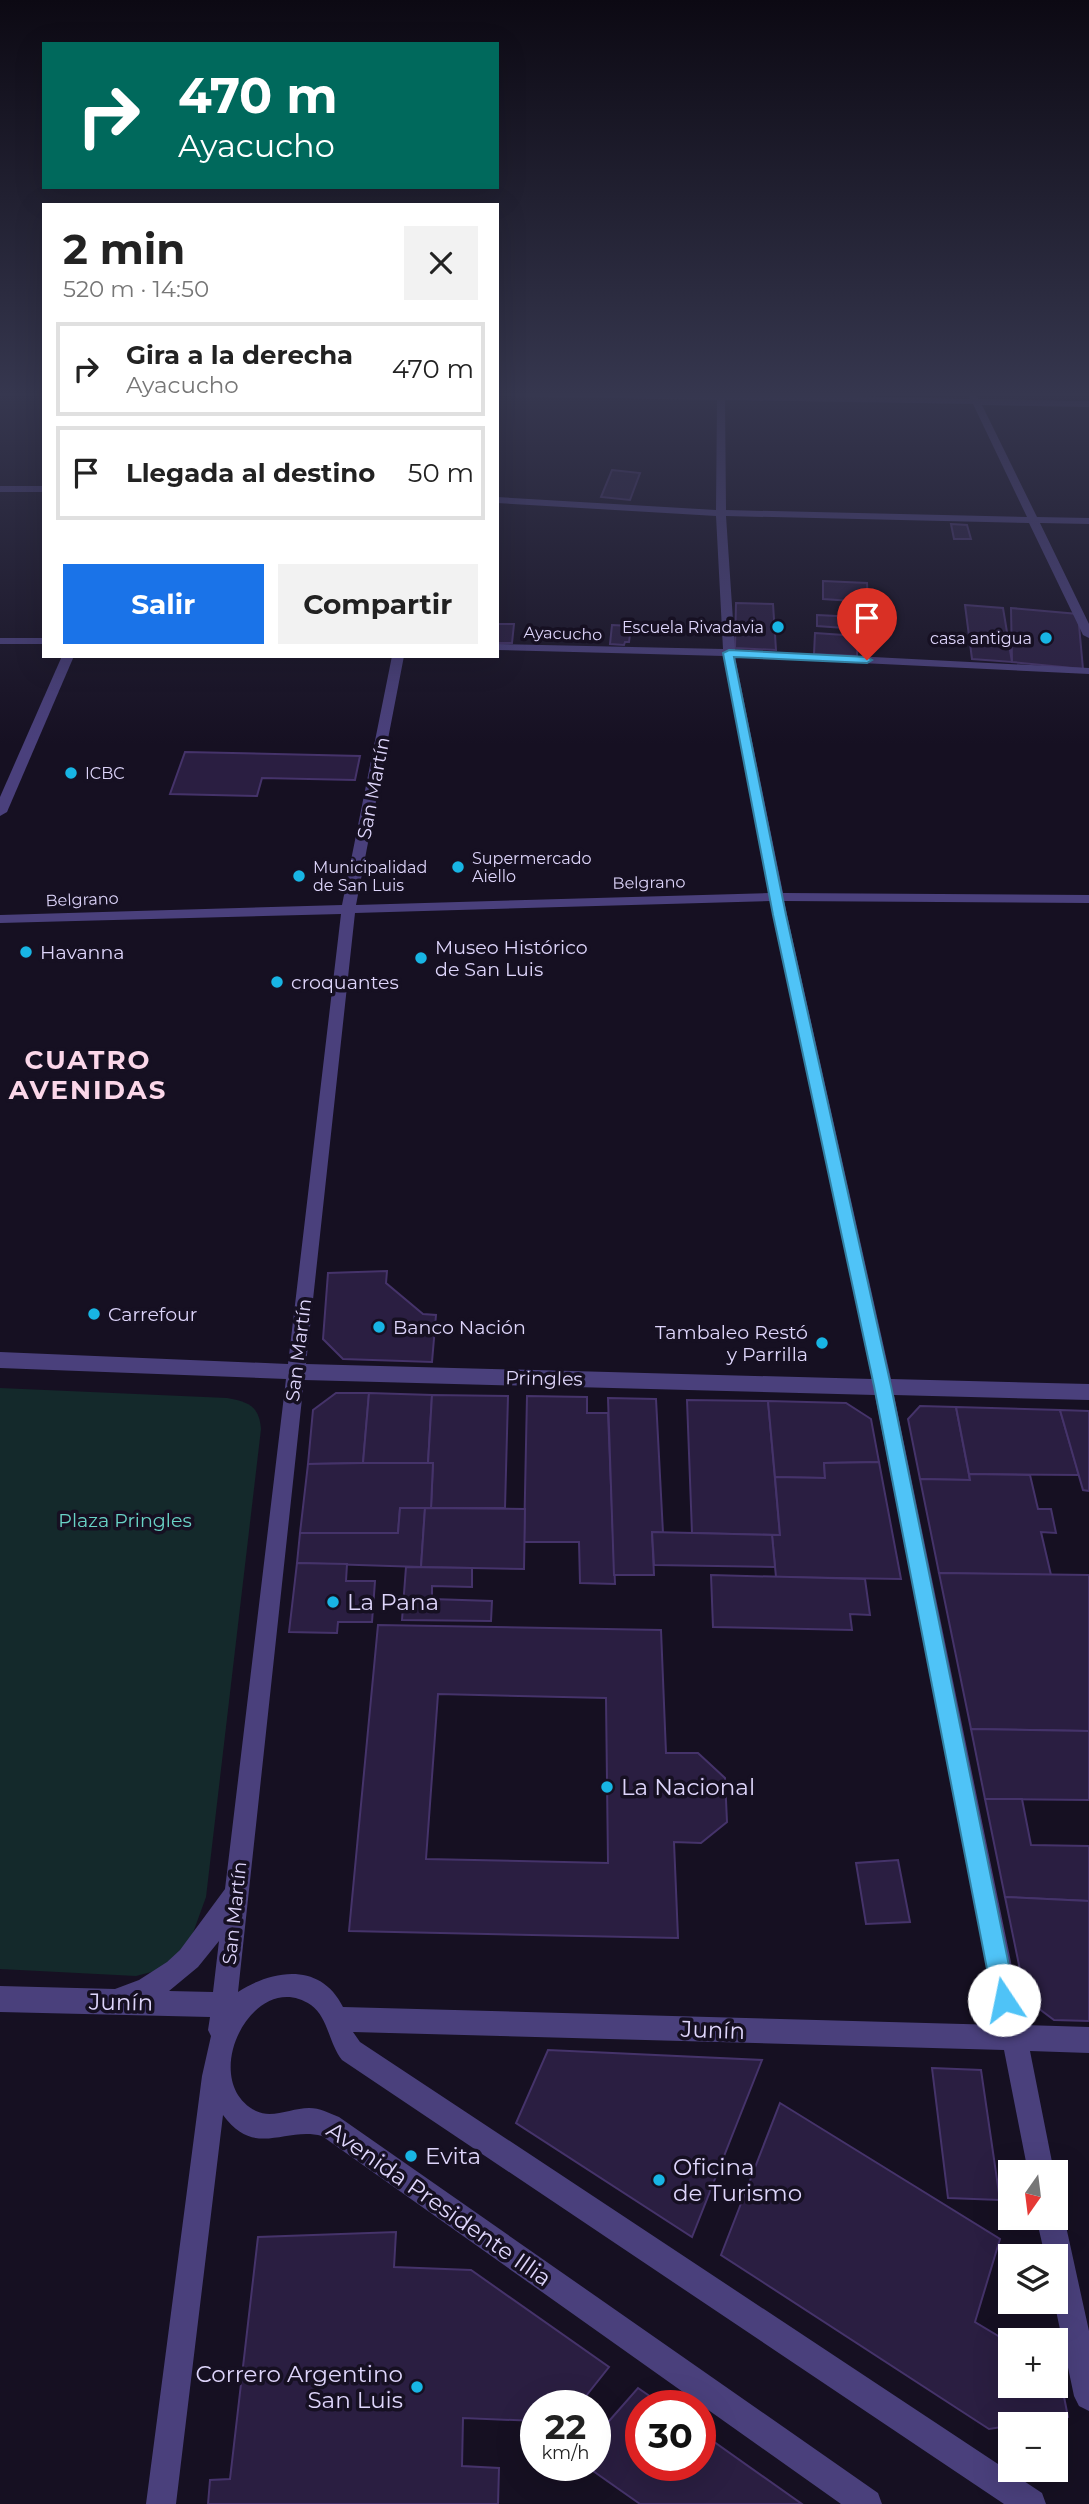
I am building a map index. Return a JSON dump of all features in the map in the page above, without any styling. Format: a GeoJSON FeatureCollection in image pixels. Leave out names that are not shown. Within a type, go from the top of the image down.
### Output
{"type":"FeatureCollection","features":[{"type":"Feature","properties":{"kind":"street"},"geometry":{"type":"LineString","coordinates":[[667,510],[1089,521]]}},
{"type":"Feature","properties":{"kind":"street"},"geometry":{"type":"LineString","coordinates":[[721,510],[729,653],[776,897],[883,1386],[1038,2160]]}},
{"type":"Feature","properties":{"kind":"street"},"geometry":{"type":"LineString","coordinates":[[1028,510],[1089,635]]}},
{"type":"Feature","properties":{"kind":"street"},"geometry":{"type":"LineString","coordinates":[[0,641],[42,641]]}},
{"type":"Feature","properties":{"kind":"street","name":"Ayacucho"},"geometry":{"type":"LineString","coordinates":[[499,647],[729,653],[1089,671]]}},
{"type":"Feature","properties":{"kind":"street"},"geometry":{"type":"LineString","coordinates":[[0,812],[67,658]]}},
{"type":"Feature","properties":{"kind":"street","name":"San Martín"},"geometry":{"type":"LineString","coordinates":[[233,2005],[236,1894],[349,907],[398,658]]}},
{"type":"Feature","properties":{"kind":"street","name":"Belgrano"},"geometry":{"type":"LineString","coordinates":[[0,919],[349,907],[776,897],[1089,899]]}},
{"type":"Feature","properties":{"kind":"street","name":"Pringles"},"geometry":{"type":"LineString","coordinates":[[0,1360],[295,1372],[1089,1392]]}},
{"type":"Feature","properties":{"kind":"street"},"geometry":{"type":"LineString","coordinates":[[106,2002],[152,1988],[178,1971],[201,1947],[236,1894]]}},
{"type":"Feature","properties":{"kind":"street"},"geometry":{"type":"LineString","coordinates":[[161,2504],[223,2033],[233,2005],[280,1985],[300,1987],[318,1995],[337,2019],[345,2043],[351,2050],[1031,2504]]}},
{"type":"Feature","properties":{"kind":"street","name":"Junín"},"geometry":{"type":"LineString","coordinates":[[0,1999],[233,2005]]}},
{"type":"Feature","properties":{"kind":"street","name":"Junín"},"geometry":{"type":"LineString","coordinates":[[337,2019],[1089,2040]]}},
{"type":"Feature","properties":{"kind":"street","name":"Avenida Presidente Illia"},"geometry":{"type":"LineString","coordinates":[[218,2057],[227,2101],[250,2122],[281,2127],[312,2120],[330,2126],[867,2504]]}},
{"type":"Feature","properties":{"kind":"street"},"geometry":{"type":"LineString","coordinates":[[1054,2230],[1089,2396]]}},
{"type":"Feature","properties":{"kind":"green space","name":"Plaza Pringles"},"geometry":{"type":"Polygon","coordinates":[[[0,1388],[227,1398],[252,1406],[260,1421],[206,1897],[190,1941],[159,1970],[136,1976],[0,1969],[0,1388]]]}},
{"type":"Feature","properties":{"kind":"building"},"geometry":{"type":"Polygon","coordinates":[[[951,524],[967,525],[971,539],[954,539],[951,524]]]}},
{"type":"Feature","properties":{"kind":"building"},"geometry":{"type":"Polygon","coordinates":[[[823,581],[867,583],[868,602],[823,599],[823,581]]]}},
{"type":"Feature","properties":{"kind":"building"},"geometry":{"type":"Polygon","coordinates":[[[736,603],[773,604],[776,650],[735,648],[736,603]]]}},
{"type":"Feature","properties":{"kind":"building"},"geometry":{"type":"Polygon","coordinates":[[[965,605],[1003,608],[1012,662],[972,659],[965,605]]]}},
{"type":"Feature","properties":{"kind":"building","name":"casa antigua"},"geometry":{"type":"Polygon","coordinates":[[[1011,608],[1078,614],[1083,669],[1012,662],[1011,608]]]}},
{"type":"Feature","properties":{"kind":"building"},"geometry":{"type":"Polygon","coordinates":[[[817,615],[857,617],[858,629],[817,626],[817,615]]]}},
{"type":"Feature","properties":{"kind":"building"},"geometry":{"type":"Polygon","coordinates":[[[499,624],[514,624],[512,643],[499,643],[499,624]]]}},
{"type":"Feature","properties":{"kind":"building"},"geometry":{"type":"Polygon","coordinates":[[[612,625],[631,626],[629,642],[624,645],[610,644],[612,625]]]}},
{"type":"Feature","properties":{"kind":"building"},"geometry":{"type":"Polygon","coordinates":[[[815,633],[858,636],[857,656],[814,654],[815,633]]]}},
{"type":"Feature","properties":{"kind":"building"},"geometry":{"type":"Polygon","coordinates":[[[185,752],[360,756],[355,780],[262,778],[257,796],[170,794],[185,752]]]}},
{"type":"Feature","properties":{"kind":"building","name":"Banco Nación"},"geometry":{"type":"Polygon","coordinates":[[[387,1271],[386,1283],[423,1314],[436,1315],[432,1362],[343,1359],[323,1339],[328,1273],[387,1271]]]}},
{"type":"Feature","properties":{"kind":"building"},"geometry":{"type":"Polygon","coordinates":[[[336,1393],[369,1393],[363,1463],[308,1464],[313,1410],[336,1393]]]}},
{"type":"Feature","properties":{"kind":"building"},"geometry":{"type":"Polygon","coordinates":[[[369,1393],[432,1395],[428,1463],[363,1463],[369,1393]]]}},
{"type":"Feature","properties":{"kind":"building"},"geometry":{"type":"Polygon","coordinates":[[[432,1395],[508,1396],[505,1508],[431,1508],[433,1463],[428,1463],[432,1395]]]}},
{"type":"Feature","properties":{"kind":"building"},"geometry":{"type":"Polygon","coordinates":[[[527,1396],[587,1397],[587,1413],[608,1413],[615,1584],[580,1583],[579,1542],[524,1542],[527,1396]]]}},
{"type":"Feature","properties":{"kind":"building"},"geometry":{"type":"Polygon","coordinates":[[[608,1398],[656,1399],[663,1533],[652,1532],[654,1575],[614,1575],[608,1398]]]}},
{"type":"Feature","properties":{"kind":"building"},"geometry":{"type":"Polygon","coordinates":[[[687,1400],[768,1401],[780,1535],[692,1533],[687,1400]]]}},
{"type":"Feature","properties":{"kind":"building"},"geometry":{"type":"Polygon","coordinates":[[[768,1401],[846,1403],[871,1419],[879,1462],[824,1463],[825,1478],[775,1477],[768,1401]]]}},
{"type":"Feature","properties":{"kind":"building"},"geometry":{"type":"Polygon","coordinates":[[[920,1406],[956,1407],[970,1480],[920,1479],[908,1419],[920,1406]]]}},
{"type":"Feature","properties":{"kind":"building"},"geometry":{"type":"Polygon","coordinates":[[[956,1407],[1060,1410],[1079,1475],[969,1474],[956,1407]]]}},
{"type":"Feature","properties":{"kind":"building"},"geometry":{"type":"Polygon","coordinates":[[[1060,1410],[1089,1411],[1089,1491],[1083,1490],[1060,1410]]]}},
{"type":"Feature","properties":{"kind":"building"},"geometry":{"type":"Polygon","coordinates":[[[879,1462],[901,1579],[776,1577],[772,1535],[780,1535],[775,1477],[825,1478],[824,1463],[879,1462]]]}},
{"type":"Feature","properties":{"kind":"building"},"geometry":{"type":"Polygon","coordinates":[[[433,1463],[431,1508],[400,1508],[398,1533],[300,1533],[308,1464],[433,1463]]]}},
{"type":"Feature","properties":{"kind":"building"},"geometry":{"type":"Polygon","coordinates":[[[969,1474],[1030,1475],[1038,1509],[1051,1509],[1056,1533],[1041,1532],[1051,1575],[939,1573],[920,1479],[970,1480],[969,1474]]]}},
{"type":"Feature","properties":{"kind":"building"},"geometry":{"type":"Polygon","coordinates":[[[400,1508],[425,1508],[421,1567],[297,1563],[300,1533],[398,1533],[400,1508]]]}},
{"type":"Feature","properties":{"kind":"building"},"geometry":{"type":"Polygon","coordinates":[[[425,1508],[525,1509],[524,1569],[421,1567],[425,1508]]]}},
{"type":"Feature","properties":{"kind":"building"},"geometry":{"type":"Polygon","coordinates":[[[652,1532],[772,1535],[775,1567],[654,1565],[652,1532]]]}},
{"type":"Feature","properties":{"kind":"building","name":"La Pana"},"geometry":{"type":"Polygon","coordinates":[[[297,1563],[347,1564],[346,1581],[375,1581],[372,1622],[338,1622],[337,1633],[289,1632],[297,1563]]]}},
{"type":"Feature","properties":{"kind":"building"},"geometry":{"type":"Polygon","coordinates":[[[406,1567],[472,1568],[472,1587],[432,1586],[432,1599],[492,1601],[491,1621],[402,1620],[406,1567]]]}},
{"type":"Feature","properties":{"kind":"building"},"geometry":{"type":"Polygon","coordinates":[[[939,1573],[1089,1575],[1089,1731],[971,1729],[939,1573]]]}},
{"type":"Feature","properties":{"kind":"building"},"geometry":{"type":"Polygon","coordinates":[[[711,1575],[865,1579],[870,1615],[850,1614],[852,1630],[713,1627],[711,1575]]]}},
{"type":"Feature","properties":{"kind":"building"},"geometry":{"type":"Polygon","coordinates":[[[378,1625],[661,1630],[666,1753],[698,1753],[725,1778],[727,1822],[701,1843],[674,1842],[678,1938],[349,1931],[378,1625]],[[438,1694],[426,1859],[608,1863],[606,1698],[438,1694]]]}},
{"type":"Feature","properties":{"kind":"building"},"geometry":{"type":"Polygon","coordinates":[[[971,1729],[1089,1731],[1089,1800],[985,1799],[971,1729]]]}},
{"type":"Feature","properties":{"kind":"building"},"geometry":{"type":"Polygon","coordinates":[[[985,1799],[1022,1799],[1031,1845],[1089,1846],[1089,1901],[1005,1897],[985,1799]]]}},
{"type":"Feature","properties":{"kind":"building"},"geometry":{"type":"Polygon","coordinates":[[[898,1860],[910,1922],[866,1924],[856,1863],[898,1860]]]}},
{"type":"Feature","properties":{"kind":"building"},"geometry":{"type":"Polygon","coordinates":[[[1005,1897],[1089,1901],[1089,2021],[1054,2020],[1026,1999],[1005,1897]]]}},
{"type":"Feature","properties":{"kind":"building","name":"Oficina de Turismo"},"geometry":{"type":"Polygon","coordinates":[[[548,2050],[762,2060],[692,2237],[516,2123],[548,2050]]]}},
{"type":"Feature","properties":{"kind":"building"},"geometry":{"type":"Polygon","coordinates":[[[932,2068],[981,2070],[998,2200],[948,2198],[932,2068]]]}},
{"type":"Feature","properties":{"kind":"building"},"geometry":{"type":"Polygon","coordinates":[[[780,2103],[1000,2239],[975,2322],[998,2336],[998,2398],[1064,2398],[1067,2412],[998,2412],[998,2428],[989,2429],[721,2255],[780,2103]]]}},
{"type":"Feature","properties":{"kind":"building","name":"Correro Argentino San Luis"},"geometry":{"type":"Polygon","coordinates":[[[396,2232],[394,2267],[471,2270],[609,2367],[591,2390],[520,2390],[520,2420],[463,2418],[462,2466],[499,2468],[498,2504],[208,2504],[210,2480],[230,2479],[258,2237],[396,2232]]]}},
{"type":"Feature","properties":{"kind":"building"},"geometry":{"type":"Polygon","coordinates":[[[625,2403],[625,2481],[716,2481],[716,2443],[802,2504],[640,2504],[607,2481],[611,2481],[611,2419],[625,2403]]]}},
{"type":"Feature","properties":{"kind":"place","name":"Escuela Rivadavia"},"geometry":{"type":"Point","coordinates":[778,627]}},
{"type":"Feature","properties":{"kind":"place","name":"casa antigua"},"geometry":{"type":"Point","coordinates":[1046,638]}},
{"type":"Feature","properties":{"kind":"place","name":"ICBC"},"geometry":{"type":"Point","coordinates":[71,773]}},
{"type":"Feature","properties":{"kind":"place","name":"Supermercado Aiello"},"geometry":{"type":"Point","coordinates":[458,867]}},
{"type":"Feature","properties":{"kind":"place","name":"Municipalidad de San Luis"},"geometry":{"type":"Point","coordinates":[299,876]}},
{"type":"Feature","properties":{"kind":"place","name":"Havanna"},"geometry":{"type":"Point","coordinates":[26,952]}},
{"type":"Feature","properties":{"kind":"place","name":"Museo Histórico de San Luis"},"geometry":{"type":"Point","coordinates":[421,958]}},
{"type":"Feature","properties":{"kind":"place","name":"croquantes"},"geometry":{"type":"Point","coordinates":[277,982]}},
{"type":"Feature","properties":{"kind":"place","name":"Carrefour"},"geometry":{"type":"Point","coordinates":[94,1314]}},
{"type":"Feature","properties":{"kind":"place","name":"Banco Nación"},"geometry":{"type":"Point","coordinates":[379,1327]}},
{"type":"Feature","properties":{"kind":"place","name":"Tambaleo Restó y Parrilla"},"geometry":{"type":"Point","coordinates":[822,1343]}},
{"type":"Feature","properties":{"kind":"place","name":"La Pana"},"geometry":{"type":"Point","coordinates":[333,1602]}},
{"type":"Feature","properties":{"kind":"place","name":"La Nacional"},"geometry":{"type":"Point","coordinates":[607,1787]}},
{"type":"Feature","properties":{"kind":"place","name":"Evita"},"geometry":{"type":"Point","coordinates":[411,2156]}},
{"type":"Feature","properties":{"kind":"place","name":"Oficina de Turismo"},"geometry":{"type":"Point","coordinates":[659,2180]}},
{"type":"Feature","properties":{"kind":"place","name":"Correro Argentino San Luis"},"geometry":{"type":"Point","coordinates":[417,2387]}},
{"type":"Feature","properties":{"kind":"district","name":"CUATRO AVENIDAS"},"geometry":{"type":"Point","coordinates":[88,1075]}},
{"type":"Feature","properties":{"kind":"route"},"geometry":{"type":"LineString","coordinates":[[867,660],[729,653],[780,915],[883,1386],[1004,2000]]}}]}
